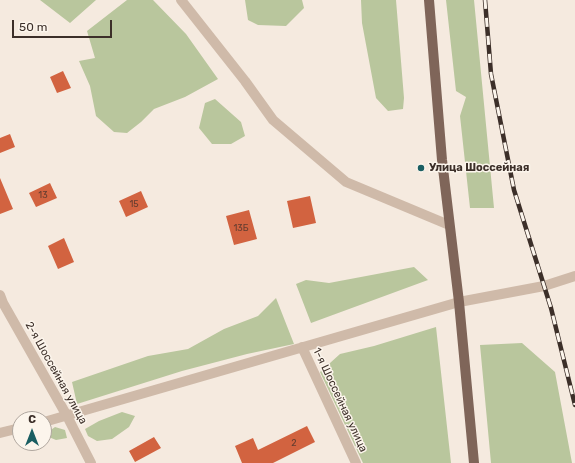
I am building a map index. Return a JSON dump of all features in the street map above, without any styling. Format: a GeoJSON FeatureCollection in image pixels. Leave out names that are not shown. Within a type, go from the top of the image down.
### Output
{"type":"FeatureCollection","features":[{"type":"Feature","properties":{"kind":"main road"},"geometry":{"type":"LineString","coordinates":[[429,0],[439,132],[459,302],[474,463]]}},
{"type":"Feature","properties":{"kind":"street"},"geometry":{"type":"LineString","coordinates":[[181,0],[245,80],[273,120],[346,182],[450,226]]}},
{"type":"Feature","properties":{"kind":"street"},"geometry":{"type":"LineString","coordinates":[[52,420],[459,302],[544,286],[575,276]]}},
{"type":"Feature","properties":{"kind":"street","name":"2-я Шоссейная улица"},"geometry":{"type":"LineString","coordinates":[[0,295],[3,303],[67,416],[91,463]]}},
{"type":"Feature","properties":{"kind":"street","name":"1-я Шоссейная улица"},"geometry":{"type":"LineString","coordinates":[[302,347],[356,463]]}},
{"type":"Feature","properties":{"kind":"street"},"geometry":{"type":"LineString","coordinates":[[0,434],[12,430]]}},
{"type":"Feature","properties":{"kind":"green space"},"geometry":{"type":"Polygon","coordinates":[[[40,0],[96,0],[70,23],[40,0]]]}},
{"type":"Feature","properties":{"kind":"green space"},"geometry":{"type":"Polygon","coordinates":[[[127,0],[153,0],[186,34],[218,79],[185,97],[154,109],[127,133],[114,132],[96,116],[90,86],[79,61],[95,58],[87,31],[127,0]]]}},
{"type":"Feature","properties":{"kind":"green space"},"geometry":{"type":"Polygon","coordinates":[[[245,0],[302,0],[304,8],[286,26],[258,25],[248,20],[245,0]]]}},
{"type":"Feature","properties":{"kind":"green space"},"geometry":{"type":"Polygon","coordinates":[[[361,0],[396,0],[404,98],[403,109],[388,111],[376,98],[362,23],[361,0]]]}},
{"type":"Feature","properties":{"kind":"green space"},"geometry":{"type":"Polygon","coordinates":[[[446,0],[474,0],[494,208],[470,208],[460,116],[466,97],[456,91],[446,0]]]}},
{"type":"Feature","properties":{"kind":"green space"},"geometry":{"type":"Polygon","coordinates":[[[215,99],[241,122],[245,136],[231,144],[212,144],[199,128],[205,103],[215,99]]]}},
{"type":"Feature","properties":{"kind":"green space"},"geometry":{"type":"Polygon","coordinates":[[[414,267],[428,280],[311,323],[296,284],[306,280],[329,283],[414,267]]]}},
{"type":"Feature","properties":{"kind":"green space"},"geometry":{"type":"Polygon","coordinates":[[[276,298],[294,344],[247,354],[182,371],[77,404],[72,382],[148,356],[188,349],[224,329],[258,316],[276,298]]]}},
{"type":"Feature","properties":{"kind":"green space"},"geometry":{"type":"Polygon","coordinates":[[[436,327],[451,463],[363,463],[320,372],[340,354],[374,346],[436,327]]]}},
{"type":"Feature","properties":{"kind":"green space"},"geometry":{"type":"Polygon","coordinates":[[[522,343],[555,372],[572,463],[491,463],[480,345],[522,343]]]}},
{"type":"Feature","properties":{"kind":"green space"},"geometry":{"type":"Polygon","coordinates":[[[122,412],[135,416],[129,427],[112,439],[97,441],[88,436],[85,429],[99,421],[122,412]]]}},
{"type":"Feature","properties":{"kind":"green space"},"geometry":{"type":"Polygon","coordinates":[[[55,427],[65,430],[67,438],[56,440],[52,438],[52,429],[55,427]]]}},
{"type":"Feature","properties":{"kind":"building"},"geometry":{"type":"Polygon","coordinates":[[[63,71],[71,88],[57,93],[50,77],[63,71]]]}},
{"type":"Feature","properties":{"kind":"building"},"geometry":{"type":"Polygon","coordinates":[[[10,134],[15,147],[0,153],[0,138],[10,134]]]}},
{"type":"Feature","properties":{"kind":"building"},"geometry":{"type":"Polygon","coordinates":[[[0,178],[13,209],[0,214],[0,178]]]}},
{"type":"Feature","properties":{"kind":"building"},"geometry":{"type":"Polygon","coordinates":[[[50,183],[57,198],[36,207],[29,193],[50,183]]]}},
{"type":"Feature","properties":{"kind":"building"},"geometry":{"type":"Polygon","coordinates":[[[141,191],[148,207],[126,217],[119,201],[141,191]]]}},
{"type":"Feature","properties":{"kind":"building"},"geometry":{"type":"Polygon","coordinates":[[[310,196],[316,223],[293,228],[287,201],[310,196]]]}},
{"type":"Feature","properties":{"kind":"building"},"geometry":{"type":"Polygon","coordinates":[[[249,210],[257,239],[234,245],[226,216],[249,210]]]}},
{"type":"Feature","properties":{"kind":"building"},"geometry":{"type":"Polygon","coordinates":[[[64,238],[74,262],[58,269],[48,246],[64,238]]]}},
{"type":"Feature","properties":{"kind":"building"},"geometry":{"type":"Polygon","coordinates":[[[307,426],[315,442],[273,463],[242,463],[235,446],[253,438],[258,450],[307,426]]]}},
{"type":"Feature","properties":{"kind":"building"},"geometry":{"type":"Polygon","coordinates":[[[154,437],[161,448],[135,462],[129,451],[154,437]]]}},
{"type":"Feature","properties":{"kind":"railway"},"geometry":{"type":"LineString","coordinates":[[485,0],[491,74],[514,190],[551,308],[575,405]]}},
{"type":"Feature","properties":{"kind":"place","name":"Улица Шоссейная"},"geometry":{"type":"Point","coordinates":[421,168]}}]}
